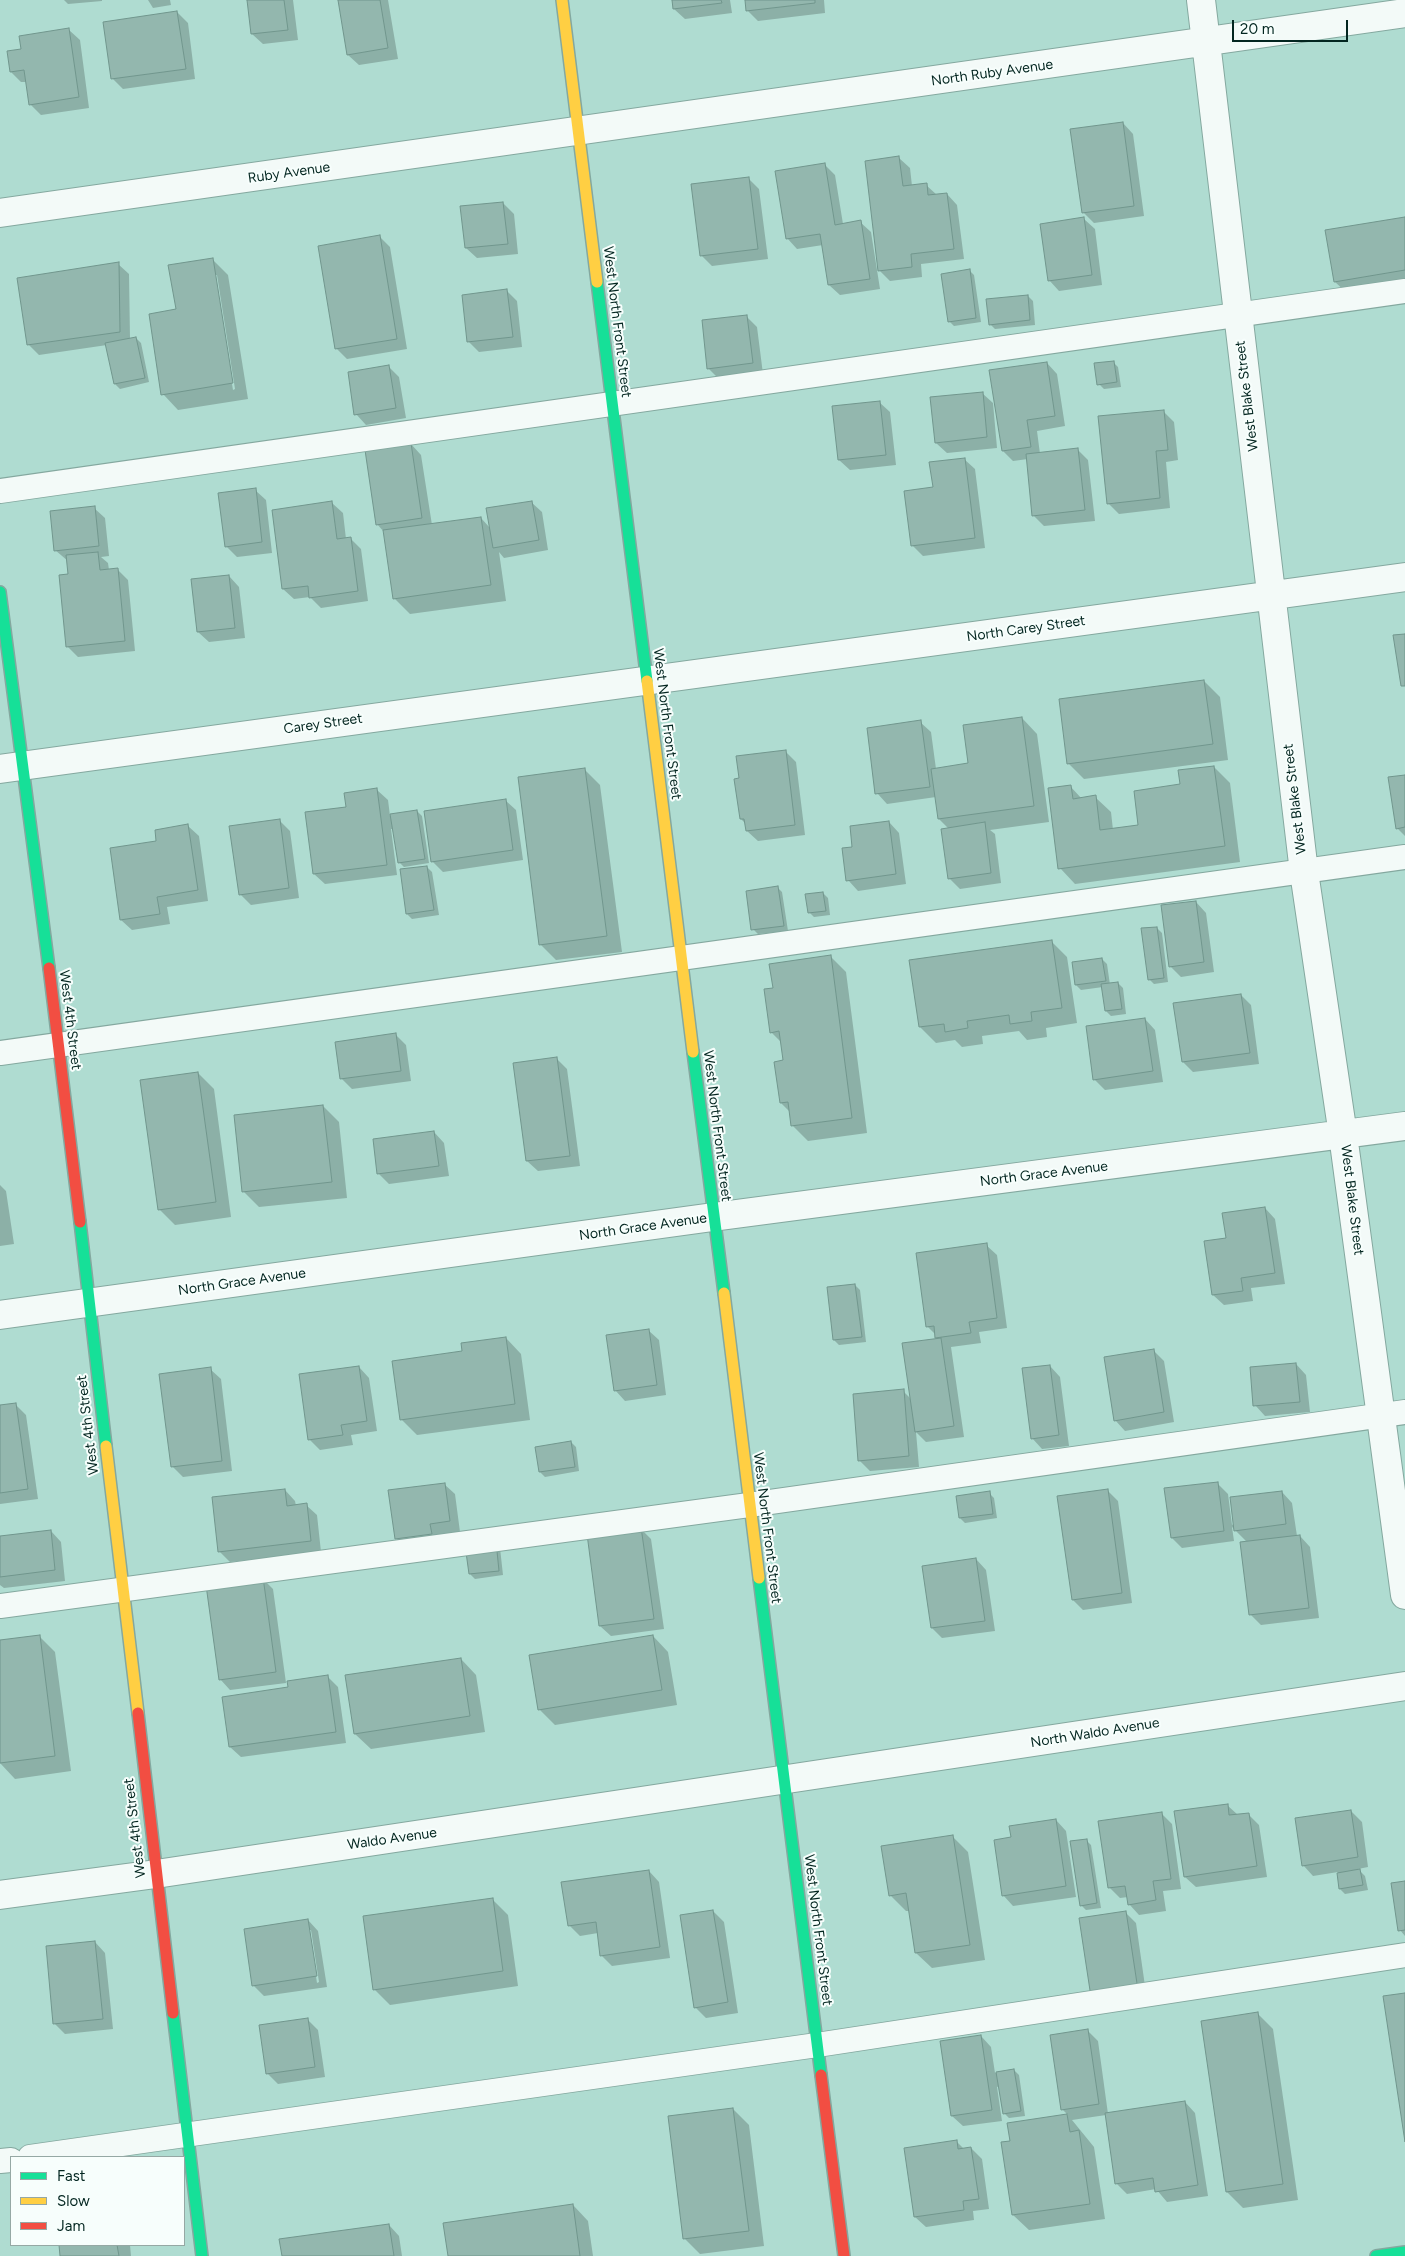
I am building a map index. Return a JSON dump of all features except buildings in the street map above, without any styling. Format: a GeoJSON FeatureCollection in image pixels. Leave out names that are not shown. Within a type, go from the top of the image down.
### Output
{"type":"FeatureCollection","features":[{"type":"Feature","properties":{"kind":"street","name":"West North Front Street"},"geometry":{"type":"LineString","coordinates":[[562,0],[844,2256]]}},
{"type":"Feature","properties":{"kind":"street","name":"West Blake Street"},"geometry":{"type":"LineString","coordinates":[[1201,0],[1304,872],[1343,1135],[1393,1414],[1405,1595]]}},
{"type":"Feature","properties":{"kind":"street","name":"North Ruby Avenue"},"geometry":{"type":"LineString","coordinates":[[578,132],[1405,13]]}},
{"type":"Feature","properties":{"kind":"street","name":"Ruby Avenue"},"geometry":{"type":"LineString","coordinates":[[0,213],[578,132]]}},
{"type":"Feature","properties":{"kind":"street","name":"North Carey Street"},"geometry":{"type":"LineString","coordinates":[[646,680],[1405,577]]}},
{"type":"Feature","properties":{"kind":"street","name":"West 4th Street"},"geometry":{"type":"LineString","coordinates":[[0,592],[11,767],[59,1045],[202,2256]]}},
{"type":"Feature","properties":{"kind":"street","name":"Carey Street"},"geometry":{"type":"LineString","coordinates":[[11,767],[646,680]]}},
{"type":"Feature","properties":{"kind":"street","name":"North Grace Avenue"},"geometry":{"type":"LineString","coordinates":[[0,1315],[713,1217],[1405,1126]]}},
{"type":"Feature","properties":{"kind":"street","name":"North Waldo Avenue"},"geometry":{"type":"LineString","coordinates":[[784,1780],[1405,1686]]}},
{"type":"Feature","properties":{"kind":"street","name":"Waldo Avenue"},"geometry":{"type":"LineString","coordinates":[[0,1895],[156,1874],[784,1780]]}},
{"type":"Feature","properties":{"kind":"street"},"geometry":{"type":"LineString","coordinates":[[1376,2256],[1405,2252]]}},
{"type":"Feature","properties":{"kind":"lane"},"geometry":{"type":"LineString","coordinates":[[0,491],[1405,291]]}},
{"type":"Feature","properties":{"kind":"lane"},"geometry":{"type":"LineString","coordinates":[[0,1053],[1405,857]]}},
{"type":"Feature","properties":{"kind":"lane"},"geometry":{"type":"LineString","coordinates":[[0,1606],[749,1505],[1393,1414]]}},
{"type":"Feature","properties":{"kind":"lane"},"geometry":{"type":"LineString","coordinates":[[37,2156],[817,2045],[1405,1955]]}},
{"type":"Feature","properties":{"kind":"traffic: fast"},"geometry":{"type":"LineString","coordinates":[[597,282],[647,681]]}},
{"type":"Feature","properties":{"kind":"traffic: fast"},"geometry":{"type":"LineString","coordinates":[[0,592],[49,968]]}},
{"type":"Feature","properties":{"kind":"traffic: fast"},"geometry":{"type":"LineString","coordinates":[[693,1052],[724,1293]]}},
{"type":"Feature","properties":{"kind":"traffic: fast"},"geometry":{"type":"LineString","coordinates":[[80,1222],[106,1446]]}},
{"type":"Feature","properties":{"kind":"traffic: fast"},"geometry":{"type":"LineString","coordinates":[[759,1578],[821,2075]]}},
{"type":"Feature","properties":{"kind":"traffic: fast"},"geometry":{"type":"LineString","coordinates":[[173,2013],[202,2256]]}},
{"type":"Feature","properties":{"kind":"traffic: fast"},"geometry":{"type":"LineString","coordinates":[[1376,2256],[1405,2252]]}},
{"type":"Feature","properties":{"kind":"traffic: slow"},"geometry":{"type":"LineString","coordinates":[[562,0],[597,282]]}},
{"type":"Feature","properties":{"kind":"traffic: slow"},"geometry":{"type":"LineString","coordinates":[[647,681],[693,1052]]}},
{"type":"Feature","properties":{"kind":"traffic: slow"},"geometry":{"type":"LineString","coordinates":[[724,1293],[759,1578]]}},
{"type":"Feature","properties":{"kind":"traffic: slow"},"geometry":{"type":"LineString","coordinates":[[106,1446],[138,1713]]}},
{"type":"Feature","properties":{"kind":"traffic: jam"},"geometry":{"type":"LineString","coordinates":[[49,968],[80,1222]]}},
{"type":"Feature","properties":{"kind":"traffic: jam"},"geometry":{"type":"LineString","coordinates":[[138,1713],[173,2013]]}},
{"type":"Feature","properties":{"kind":"traffic: jam"},"geometry":{"type":"LineString","coordinates":[[821,2075],[844,2256]]}}]}
